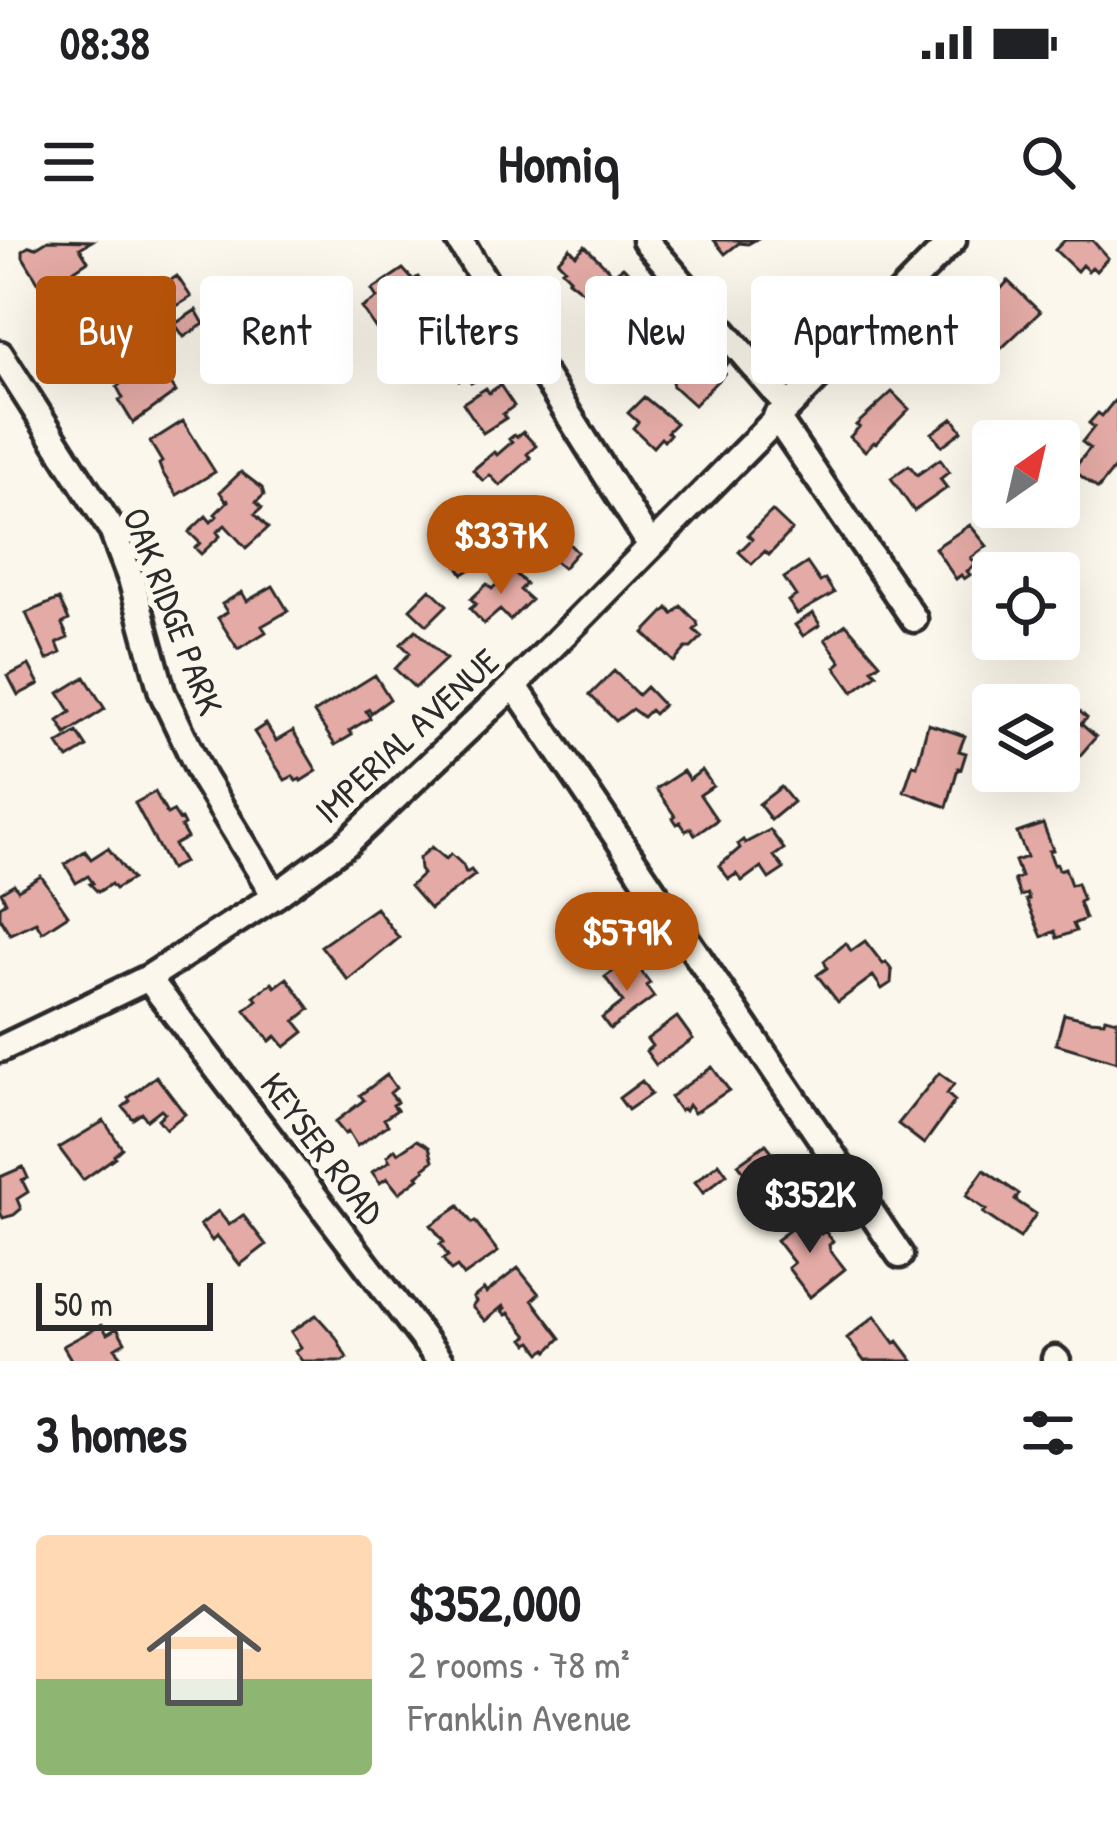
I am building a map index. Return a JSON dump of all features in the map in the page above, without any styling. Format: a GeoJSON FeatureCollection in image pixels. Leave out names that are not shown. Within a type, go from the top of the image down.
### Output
{"type":"FeatureCollection","features":[{"type":"Feature","properties":{"kind":"street"},"geometry":{"type":"LineString","coordinates":[[459,240],[651,547]]}},
{"type":"Feature","properties":{"kind":"street"},"geometry":{"type":"LineString","coordinates":[[645,240],[782,411],[914,619]]}},
{"type":"Feature","properties":{"kind":"street","name":"IMPERIAL AVENUE"},"geometry":{"type":"LineString","coordinates":[[0,1048],[148,978],[346,844],[514,685],[953,240]]}},
{"type":"Feature","properties":{"kind":"street","name":"OAK RIDGE PARK"},"geometry":{"type":"LineString","coordinates":[[0,354],[112,530],[132,582],[162,692],[203,778],[275,896]]}},
{"type":"Feature","properties":{"kind":"street"},"geometry":{"type":"LineString","coordinates":[[514,685],[900,1255]]}},
{"type":"Feature","properties":{"kind":"street","name":"KEYSER ROAD"},"geometry":{"type":"LineString","coordinates":[[148,978],[440,1361]]}},
{"type":"Feature","properties":{"kind":"building"},"geometry":{"type":"Polygon","coordinates":[[[48,240],[92,241],[80,248],[88,261],[68,276],[36,278],[23,257],[23,250],[48,240]]]}},
{"type":"Feature","properties":{"kind":"building"},"geometry":{"type":"Polygon","coordinates":[[[714,240],[755,240],[739,243],[725,254],[714,240]]]}},
{"type":"Feature","properties":{"kind":"building"},"geometry":{"type":"Polygon","coordinates":[[[1065,240],[1092,240],[1108,258],[1096,271],[1082,265],[1077,271],[1055,250],[1065,240]]]}},
{"type":"Feature","properties":{"kind":"building"},"geometry":{"type":"Polygon","coordinates":[[[585,246],[613,274],[623,267],[632,276],[585,276],[585,293],[568,280],[558,261],[570,248],[576,255],[585,246]]]}},
{"type":"Feature","properties":{"kind":"building"},"geometry":{"type":"Polygon","coordinates":[[[176,277],[191,297],[176,306],[176,277]]]}},
{"type":"Feature","properties":{"kind":"building"},"geometry":{"type":"Polygon","coordinates":[[[1008,281],[1040,312],[1000,350],[1000,290],[1008,281]]]}},
{"type":"Feature","properties":{"kind":"building"},"geometry":{"type":"Polygon","coordinates":[[[377,298],[377,330],[362,308],[377,298]]]}},
{"type":"Feature","properties":{"kind":"building"},"geometry":{"type":"Polygon","coordinates":[[[196,310],[200,317],[200,327],[184,337],[176,323],[196,310]]]}},
{"type":"Feature","properties":{"kind":"building"},"geometry":{"type":"Polygon","coordinates":[[[171,384],[176,392],[133,423],[117,387],[171,384]]]}},
{"type":"Feature","properties":{"kind":"building"},"geometry":{"type":"Polygon","coordinates":[[[672,384],[714,384],[694,405],[672,384]]]}},
{"type":"Feature","properties":{"kind":"building"},"geometry":{"type":"Polygon","coordinates":[[[500,385],[514,406],[503,414],[506,418],[483,433],[463,403],[500,385]]]}},
{"type":"Feature","properties":{"kind":"building"},"geometry":{"type":"Polygon","coordinates":[[[892,392],[909,409],[865,451],[850,437],[856,425],[892,392]]]}},
{"type":"Feature","properties":{"kind":"building"},"geometry":{"type":"Polygon","coordinates":[[[644,397],[676,423],[664,441],[661,438],[653,447],[633,428],[638,422],[628,413],[644,397]]]}},
{"type":"Feature","properties":{"kind":"building"},"geometry":{"type":"Polygon","coordinates":[[[1117,403],[1117,465],[1098,489],[1080,475],[1080,461],[1090,448],[1082,442],[1094,427],[1089,423],[1098,413],[1102,416],[1117,403]]]}},
{"type":"Feature","properties":{"kind":"building"},"geometry":{"type":"Polygon","coordinates":[[[953,418],[962,431],[942,446],[932,433],[953,418]]]}},
{"type":"Feature","properties":{"kind":"building"},"geometry":{"type":"Polygon","coordinates":[[[183,421],[215,472],[177,495],[150,442],[183,421]]]}},
{"type":"Feature","properties":{"kind":"building"},"geometry":{"type":"Polygon","coordinates":[[[523,432],[536,446],[527,454],[531,458],[500,486],[490,475],[483,481],[473,470],[523,432]]]}},
{"type":"Feature","properties":{"kind":"building"},"geometry":{"type":"Polygon","coordinates":[[[940,459],[949,472],[940,479],[947,488],[914,511],[891,478],[909,465],[917,475],[940,459]]]}},
{"type":"Feature","properties":{"kind":"building"},"geometry":{"type":"Polygon","coordinates":[[[241,472],[262,488],[264,495],[256,502],[262,508],[255,514],[268,528],[246,548],[225,525],[201,554],[195,548],[200,543],[189,532],[206,516],[211,522],[217,516],[229,500],[220,492],[241,472]]]}},
{"type":"Feature","properties":{"kind":"building"},"geometry":{"type":"Polygon","coordinates":[[[506,501],[519,520],[507,528],[495,510],[506,501]]]}},
{"type":"Feature","properties":{"kind":"building"},"geometry":{"type":"Polygon","coordinates":[[[772,511],[792,530],[769,555],[765,551],[752,564],[739,552],[752,539],[748,535],[772,511]]]}},
{"type":"Feature","properties":{"kind":"building"},"geometry":{"type":"Polygon","coordinates":[[[484,512],[498,534],[480,546],[488,558],[463,574],[448,552],[472,537],[464,525],[484,512]]]}},
{"type":"Feature","properties":{"kind":"building"},"geometry":{"type":"Polygon","coordinates":[[[970,525],[987,546],[972,552],[970,575],[964,579],[961,575],[956,579],[935,548],[970,525]]]}},
{"type":"Feature","properties":{"kind":"building"},"geometry":{"type":"Polygon","coordinates":[[[552,526],[577,552],[563,568],[547,555],[543,560],[527,544],[552,526]]]}},
{"type":"Feature","properties":{"kind":"building"},"geometry":{"type":"Polygon","coordinates":[[[807,563],[834,593],[797,614],[788,601],[796,596],[784,578],[807,563]]]}},
{"type":"Feature","properties":{"kind":"building"},"geometry":{"type":"Polygon","coordinates":[[[507,565],[526,584],[520,590],[531,600],[510,620],[500,610],[484,624],[470,609],[476,604],[471,599],[487,584],[492,589],[499,582],[494,577],[507,565]]]}},
{"type":"Feature","properties":{"kind":"building"},"geometry":{"type":"Polygon","coordinates":[[[273,586],[288,611],[262,626],[266,632],[238,649],[218,618],[227,612],[222,604],[242,592],[247,601],[273,586]]]}},
{"type":"Feature","properties":{"kind":"building"},"geometry":{"type":"Polygon","coordinates":[[[430,589],[447,605],[427,625],[410,609],[430,589]]]}},
{"type":"Feature","properties":{"kind":"building"},"geometry":{"type":"Polygon","coordinates":[[[59,599],[69,620],[62,624],[68,638],[57,643],[61,653],[47,660],[26,613],[59,599]]]}},
{"type":"Feature","properties":{"kind":"building"},"geometry":{"type":"Polygon","coordinates":[[[681,606],[697,622],[694,630],[702,637],[674,662],[644,633],[668,608],[673,614],[681,606]]]}},
{"type":"Feature","properties":{"kind":"building"},"geometry":{"type":"Polygon","coordinates":[[[813,613],[820,625],[803,636],[795,625],[813,613]]]}},
{"type":"Feature","properties":{"kind":"building"},"geometry":{"type":"Polygon","coordinates":[[[846,624],[880,663],[872,669],[877,674],[853,692],[835,667],[841,662],[825,639],[846,624]]]}},
{"type":"Feature","properties":{"kind":"building"},"geometry":{"type":"Polygon","coordinates":[[[416,630],[446,659],[415,688],[395,669],[410,653],[401,644],[416,630]]]}},
{"type":"Feature","properties":{"kind":"building"},"geometry":{"type":"Polygon","coordinates":[[[29,665],[39,684],[18,695],[8,676],[29,665]]]}},
{"type":"Feature","properties":{"kind":"building"},"geometry":{"type":"Polygon","coordinates":[[[614,671],[638,695],[646,687],[663,705],[643,717],[632,709],[616,721],[590,695],[614,671]]]}},
{"type":"Feature","properties":{"kind":"building"},"geometry":{"type":"Polygon","coordinates":[[[375,675],[390,699],[371,713],[366,711],[370,718],[335,745],[314,713],[375,675]]]}},
{"type":"Feature","properties":{"kind":"building"},"geometry":{"type":"Polygon","coordinates":[[[85,677],[105,709],[66,734],[58,721],[71,712],[59,693],[85,677]]]}},
{"type":"Feature","properties":{"kind":"building"},"geometry":{"type":"Polygon","coordinates":[[[1080,712],[1087,718],[1081,724],[1096,737],[1080,756],[1080,712]]]}},
{"type":"Feature","properties":{"kind":"building"},"geometry":{"type":"Polygon","coordinates":[[[266,724],[276,741],[293,731],[317,771],[301,781],[293,776],[285,780],[254,732],[266,724]]]}},
{"type":"Feature","properties":{"kind":"building"},"geometry":{"type":"Polygon","coordinates":[[[928,724],[965,736],[959,751],[966,753],[947,807],[904,791],[913,764],[917,766],[928,724]]]}},
{"type":"Feature","properties":{"kind":"building"},"geometry":{"type":"Polygon","coordinates":[[[77,732],[87,747],[68,759],[58,744],[77,732]]]}},
{"type":"Feature","properties":{"kind":"building"},"geometry":{"type":"Polygon","coordinates":[[[702,770],[713,786],[700,795],[717,820],[695,835],[691,828],[686,831],[677,824],[656,789],[683,771],[689,780],[702,770]]]}},
{"type":"Feature","properties":{"kind":"building"},"geometry":{"type":"Polygon","coordinates":[[[781,787],[793,802],[771,820],[759,804],[781,787]]]}},
{"type":"Feature","properties":{"kind":"building"},"geometry":{"type":"Polygon","coordinates":[[[155,792],[167,814],[173,811],[181,819],[187,838],[174,845],[184,862],[170,869],[135,803],[155,792]]]}},
{"type":"Feature","properties":{"kind":"building"},"geometry":{"type":"Polygon","coordinates":[[[1043,824],[1054,865],[1065,868],[1083,900],[1079,902],[1085,919],[1073,924],[1076,931],[1057,938],[1055,931],[1042,937],[1027,894],[1020,896],[1014,880],[1021,877],[1015,861],[1027,857],[1017,833],[1043,824]]]}},
{"type":"Feature","properties":{"kind":"building"},"geometry":{"type":"Polygon","coordinates":[[[770,830],[784,849],[774,856],[784,869],[769,879],[761,867],[742,881],[736,874],[729,879],[719,866],[743,840],[770,830]]]}},
{"type":"Feature","properties":{"kind":"building"},"geometry":{"type":"Polygon","coordinates":[[[432,847],[446,859],[451,854],[466,873],[471,870],[475,875],[430,909],[410,886],[423,874],[419,858],[432,847]]]}},
{"type":"Feature","properties":{"kind":"building"},"geometry":{"type":"Polygon","coordinates":[[[108,848],[132,879],[98,892],[88,876],[76,883],[65,864],[85,851],[91,859],[108,848]]]}},
{"type":"Feature","properties":{"kind":"building"},"geometry":{"type":"Polygon","coordinates":[[[41,876],[68,915],[42,932],[36,922],[10,934],[0,918],[0,906],[6,902],[1,892],[14,884],[18,890],[41,876]]]}},
{"type":"Feature","properties":{"kind":"building"},"geometry":{"type":"Polygon","coordinates":[[[376,908],[399,938],[348,980],[321,946],[376,908]]]}},
{"type":"Feature","properties":{"kind":"building"},"geometry":{"type":"Polygon","coordinates":[[[604,914],[618,932],[614,935],[622,947],[596,966],[571,935],[595,915],[598,919],[604,914]]]}},
{"type":"Feature","properties":{"kind":"building"},"geometry":{"type":"Polygon","coordinates":[[[865,941],[892,971],[891,983],[882,989],[873,976],[838,1002],[817,975],[827,968],[824,961],[846,943],[851,951],[865,941]]]}},
{"type":"Feature","properties":{"kind":"building"},"geometry":{"type":"Polygon","coordinates":[[[622,965],[628,974],[638,967],[654,997],[610,1029],[602,1018],[623,1002],[605,977],[622,965]]]}},
{"type":"Feature","properties":{"kind":"building"},"geometry":{"type":"Polygon","coordinates":[[[287,978],[310,1009],[295,1021],[304,1032],[285,1047],[276,1036],[270,1041],[245,1010],[257,1000],[254,996],[287,978]]]}},
{"type":"Feature","properties":{"kind":"building"},"geometry":{"type":"Polygon","coordinates":[[[1064,1014],[1117,1020],[1117,1062],[1056,1044],[1064,1014]]]}},
{"type":"Feature","properties":{"kind":"building"},"geometry":{"type":"Polygon","coordinates":[[[677,1017],[693,1039],[656,1065],[646,1051],[652,1046],[647,1039],[677,1017]]]}},
{"type":"Feature","properties":{"kind":"building"},"geometry":{"type":"Polygon","coordinates":[[[712,1067],[729,1090],[694,1113],[688,1105],[680,1111],[670,1097],[712,1067]]]}},
{"type":"Feature","properties":{"kind":"building"},"geometry":{"type":"Polygon","coordinates":[[[939,1073],[954,1084],[947,1094],[955,1101],[924,1144],[898,1124],[939,1073]]]}},
{"type":"Feature","properties":{"kind":"building"},"geometry":{"type":"Polygon","coordinates":[[[387,1075],[396,1088],[390,1093],[397,1110],[384,1119],[388,1125],[357,1146],[335,1122],[387,1075]]]}},
{"type":"Feature","properties":{"kind":"building"},"geometry":{"type":"Polygon","coordinates":[[[156,1076],[185,1114],[166,1129],[158,1119],[165,1113],[161,1109],[147,1120],[142,1113],[133,1119],[123,1107],[156,1076]]]}},
{"type":"Feature","properties":{"kind":"building"},"geometry":{"type":"Polygon","coordinates":[[[642,1081],[651,1094],[628,1110],[619,1098],[642,1081]]]}},
{"type":"Feature","properties":{"kind":"building"},"geometry":{"type":"Polygon","coordinates":[[[104,1121],[122,1148],[83,1180],[59,1148],[104,1121]]]}},
{"type":"Feature","properties":{"kind":"building"},"geometry":{"type":"Polygon","coordinates":[[[417,1140],[429,1147],[433,1161],[419,1178],[399,1193],[387,1178],[380,1183],[372,1172],[390,1161],[387,1156],[395,1149],[398,1153],[417,1140]]]}},
{"type":"Feature","properties":{"kind":"building"},"geometry":{"type":"Polygon","coordinates":[[[766,1144],[788,1172],[761,1193],[738,1164],[766,1144]]]}},
{"type":"Feature","properties":{"kind":"building"},"geometry":{"type":"Polygon","coordinates":[[[719,1163],[727,1174],[703,1193],[695,1182],[719,1163]]]}},
{"type":"Feature","properties":{"kind":"building"},"geometry":{"type":"Polygon","coordinates":[[[23,1167],[28,1192],[17,1199],[21,1209],[3,1218],[0,1177],[23,1167]]]}},
{"type":"Feature","properties":{"kind":"building"},"geometry":{"type":"Polygon","coordinates":[[[984,1170],[1019,1194],[1015,1200],[1036,1214],[1020,1238],[966,1196],[984,1170]]]}},
{"type":"Feature","properties":{"kind":"building"},"geometry":{"type":"Polygon","coordinates":[[[459,1206],[498,1252],[464,1276],[457,1267],[451,1271],[443,1259],[448,1256],[440,1244],[444,1242],[431,1225],[459,1206]]]}},
{"type":"Feature","properties":{"kind":"building"},"geometry":{"type":"Polygon","coordinates":[[[218,1211],[229,1225],[243,1215],[266,1245],[240,1265],[217,1236],[212,1241],[200,1225],[218,1211]]]}},
{"type":"Feature","properties":{"kind":"building"},"geometry":{"type":"Polygon","coordinates":[[[808,1216],[833,1241],[830,1250],[845,1269],[810,1297],[788,1268],[794,1263],[776,1240],[808,1216]]]}},
{"type":"Feature","properties":{"kind":"building"},"geometry":{"type":"Polygon","coordinates":[[[518,1268],[539,1294],[532,1300],[561,1338],[548,1351],[541,1353],[532,1342],[528,1344],[524,1339],[528,1336],[502,1311],[503,1306],[485,1321],[472,1307],[473,1298],[518,1268]]]}},
{"type":"Feature","properties":{"kind":"building"},"geometry":{"type":"Polygon","coordinates":[[[316,1315],[336,1337],[347,1358],[343,1361],[302,1361],[295,1351],[301,1347],[291,1332],[316,1315]]]}},
{"type":"Feature","properties":{"kind":"building"},"geometry":{"type":"Polygon","coordinates":[[[875,1316],[913,1361],[864,1361],[847,1338],[875,1316]]]}},
{"type":"Feature","properties":{"kind":"building"},"geometry":{"type":"Polygon","coordinates":[[[102,1325],[107,1334],[117,1328],[125,1342],[115,1348],[125,1360],[72,1361],[63,1346],[102,1325]]]}}]}
